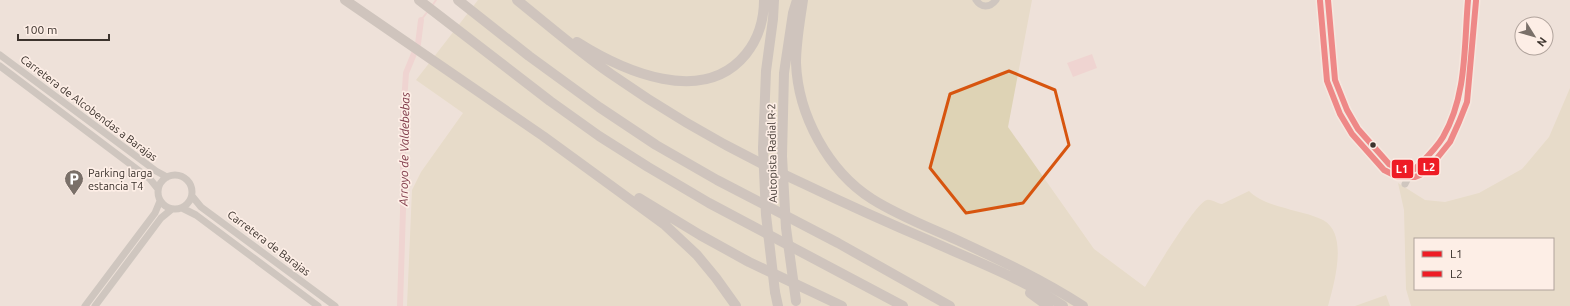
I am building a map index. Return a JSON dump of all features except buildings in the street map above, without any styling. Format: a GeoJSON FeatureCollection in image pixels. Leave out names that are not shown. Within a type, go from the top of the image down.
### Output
{"type":"FeatureCollection","features":[{"type":"Feature","properties":{"kind":"highway"},"geometry":{"type":"LineString","coordinates":[[345,0],[543,136],[700,235],[749,262],[847,306]]}},
{"type":"Feature","properties":{"kind":"highway"},"geometry":{"type":"LineString","coordinates":[[419,0],[550,101],[599,136],[648,167],[709,202],[903,306]]}},
{"type":"Feature","properties":{"kind":"highway"},"geometry":{"type":"LineString","coordinates":[[458,0],[529,56],[599,107],[656,145],[717,180],[838,243],[950,306]]}},
{"type":"Feature","properties":{"kind":"highway"},"geometry":{"type":"LineString","coordinates":[[517,0],[611,74],[713,138],[751,159],[799,182],[1013,277],[1063,306]]}},
{"type":"Feature","properties":{"kind":"highway"},"geometry":{"type":"LineString","coordinates":[[538,17],[591,50],[625,67],[663,78],[693,81],[707,79],[721,73],[733,66],[743,57],[752,45],[759,29],[763,13],[764,0]]}},
{"type":"Feature","properties":{"kind":"highway","name":"Autopista Radial R-2"},"geometry":{"type":"LineString","coordinates":[[774,0],[766,71],[763,148],[766,215],[778,306]]}},
{"type":"Feature","properties":{"kind":"highway","name":"Autopista Radial R-2"},"geometry":{"type":"LineString","coordinates":[[797,0],[792,13],[784,73],[782,156],[786,228],[797,304]]}},
{"type":"Feature","properties":{"kind":"highway"},"geometry":{"type":"LineString","coordinates":[[803,0],[797,40],[796,64],[803,103],[822,149],[846,178],[871,199],[903,217],[1017,268],[1060,291],[1083,306]]}},
{"type":"Feature","properties":{"kind":"highway"},"geometry":{"type":"LineString","coordinates":[[543,136],[665,225],[697,255],[736,306]]}},
{"type":"Feature","properties":{"kind":"highway"},"geometry":{"type":"LineString","coordinates":[[962,255],[1023,288],[1048,306]]}},
{"type":"Feature","properties":{"kind":"highway"},"geometry":{"type":"LineString","coordinates":[[814,292],[842,306]]}},
{"type":"Feature","properties":{"kind":"street"},"geometry":{"type":"LineString","coordinates":[[976,0],[979,4],[985,6],[996,0]]}},
{"type":"Feature","properties":{"kind":"street"},"geometry":{"type":"LineString","coordinates":[[1328,0],[1334,80],[1346,110],[1358,129],[1389,164],[1399,169],[1415,169]]}},
{"type":"Feature","properties":{"kind":"street"},"geometry":{"type":"LineString","coordinates":[[1399,169],[1405,184],[1412,172],[1429,156],[1443,138],[1452,119],[1459,99],[1468,0]]}},
{"type":"Feature","properties":{"kind":"street","name":"Carretera de Alcobendas a Barajas"},"geometry":{"type":"LineString","coordinates":[[0,55],[156,172],[167,177]]}},
{"type":"Feature","properties":{"kind":"street","name":"Carretera de Alcobendas a Barajas"},"geometry":{"type":"LineString","coordinates":[[0,66],[150,179],[158,189]]}},
{"type":"Feature","properties":{"kind":"street"},"geometry":{"type":"LineString","coordinates":[[85,306],[155,213],[160,201],[158,189],[163,180],[167,177],[178,174],[188,180],[191,185],[192,196],[190,201],[182,208],[172,209],[163,205],[160,201]]}},
{"type":"Feature","properties":{"kind":"street","name":"Carretera de Barajas"},"geometry":{"type":"LineString","coordinates":[[192,196],[201,207],[332,305]]}},
{"type":"Feature","properties":{"kind":"street","name":"Carretera de Barajas"},"geometry":{"type":"LineString","coordinates":[[182,208],[196,215],[318,306]]}},
{"type":"Feature","properties":{"kind":"street"},"geometry":{"type":"LineString","coordinates":[[95,306],[162,218],[172,209]]}},
{"type":"Feature","properties":{"kind":"highlighted area"},"geometry":{"type":"Polygon","coordinates":[[[1009,71],[1055,90],[1069,145],[1023,203],[966,213],[930,168],[950,94],[1009,71]]]}},
{"type":"Feature","properties":{"kind":"shaded area"},"geometry":{"type":"Polygon","coordinates":[[[478,0],[1032,0],[1008,127],[1094,249],[1145,287],[1175,239],[1202,204],[1209,200],[1222,204],[1249,191],[1266,202],[1318,218],[1323,220],[1331,227],[1336,236],[1338,260],[1328,306],[407,306],[412,190],[421,172],[463,113],[416,80],[478,0]]]}},
{"type":"Feature","properties":{"kind":"shaded area"},"geometry":{"type":"Polygon","coordinates":[[[1092,54],[1097,68],[1073,77],[1067,63],[1092,54]]]}},
{"type":"Feature","properties":{"kind":"shaded area"},"geometry":{"type":"Polygon","coordinates":[[[1570,88],[1570,306],[1411,306],[1406,289],[1404,210],[1398,183],[1425,200],[1445,202],[1479,193],[1522,169],[1549,137],[1570,88]]]}},
{"type":"Feature","properties":{"kind":"shaded area"},"geometry":{"type":"Polygon","coordinates":[[[1386,295],[1390,306],[1355,306],[1386,295]]]}},
{"type":"Feature","properties":{"kind":"waterway","name":"Arroyo de Valdebebas"},"geometry":{"type":"LineString","coordinates":[[432,6],[436,0]]}},
{"type":"Feature","properties":{"kind":"waterway","name":"Arroyo de Valdebebas"},"geometry":{"type":"LineString","coordinates":[[421,20],[428,11]]}},
{"type":"Feature","properties":{"kind":"waterway","name":"Arroyo de Valdebebas"},"geometry":{"type":"LineString","coordinates":[[400,306],[403,210],[403,118],[406,73],[418,44],[421,20]]}},
{"type":"Feature","properties":{"kind":"transit line","name":"L1"},"geometry":{"type":"LineString","coordinates":[[1328,0],[1335,80],[1347,110],[1358,129],[1389,164],[1399,169],[1415,169],[1437,146],[1451,121],[1456,105],[1463,70],[1468,0]]}},
{"type":"Feature","properties":{"kind":"transit line","name":"L2"},"geometry":{"type":"LineString","coordinates":[[1320,1],[1327,81],[1340,114],[1352,134],[1384,170],[1398,177],[1415,177],[1420,175],[1434,162],[1450,142],[1459,122],[1467,102],[1476,1]]}},
{"type":"Feature","properties":{"kind":"place","name":"Parking larga estancia T4"},"geometry":{"type":"Point","coordinates":[74,196]}}]}
